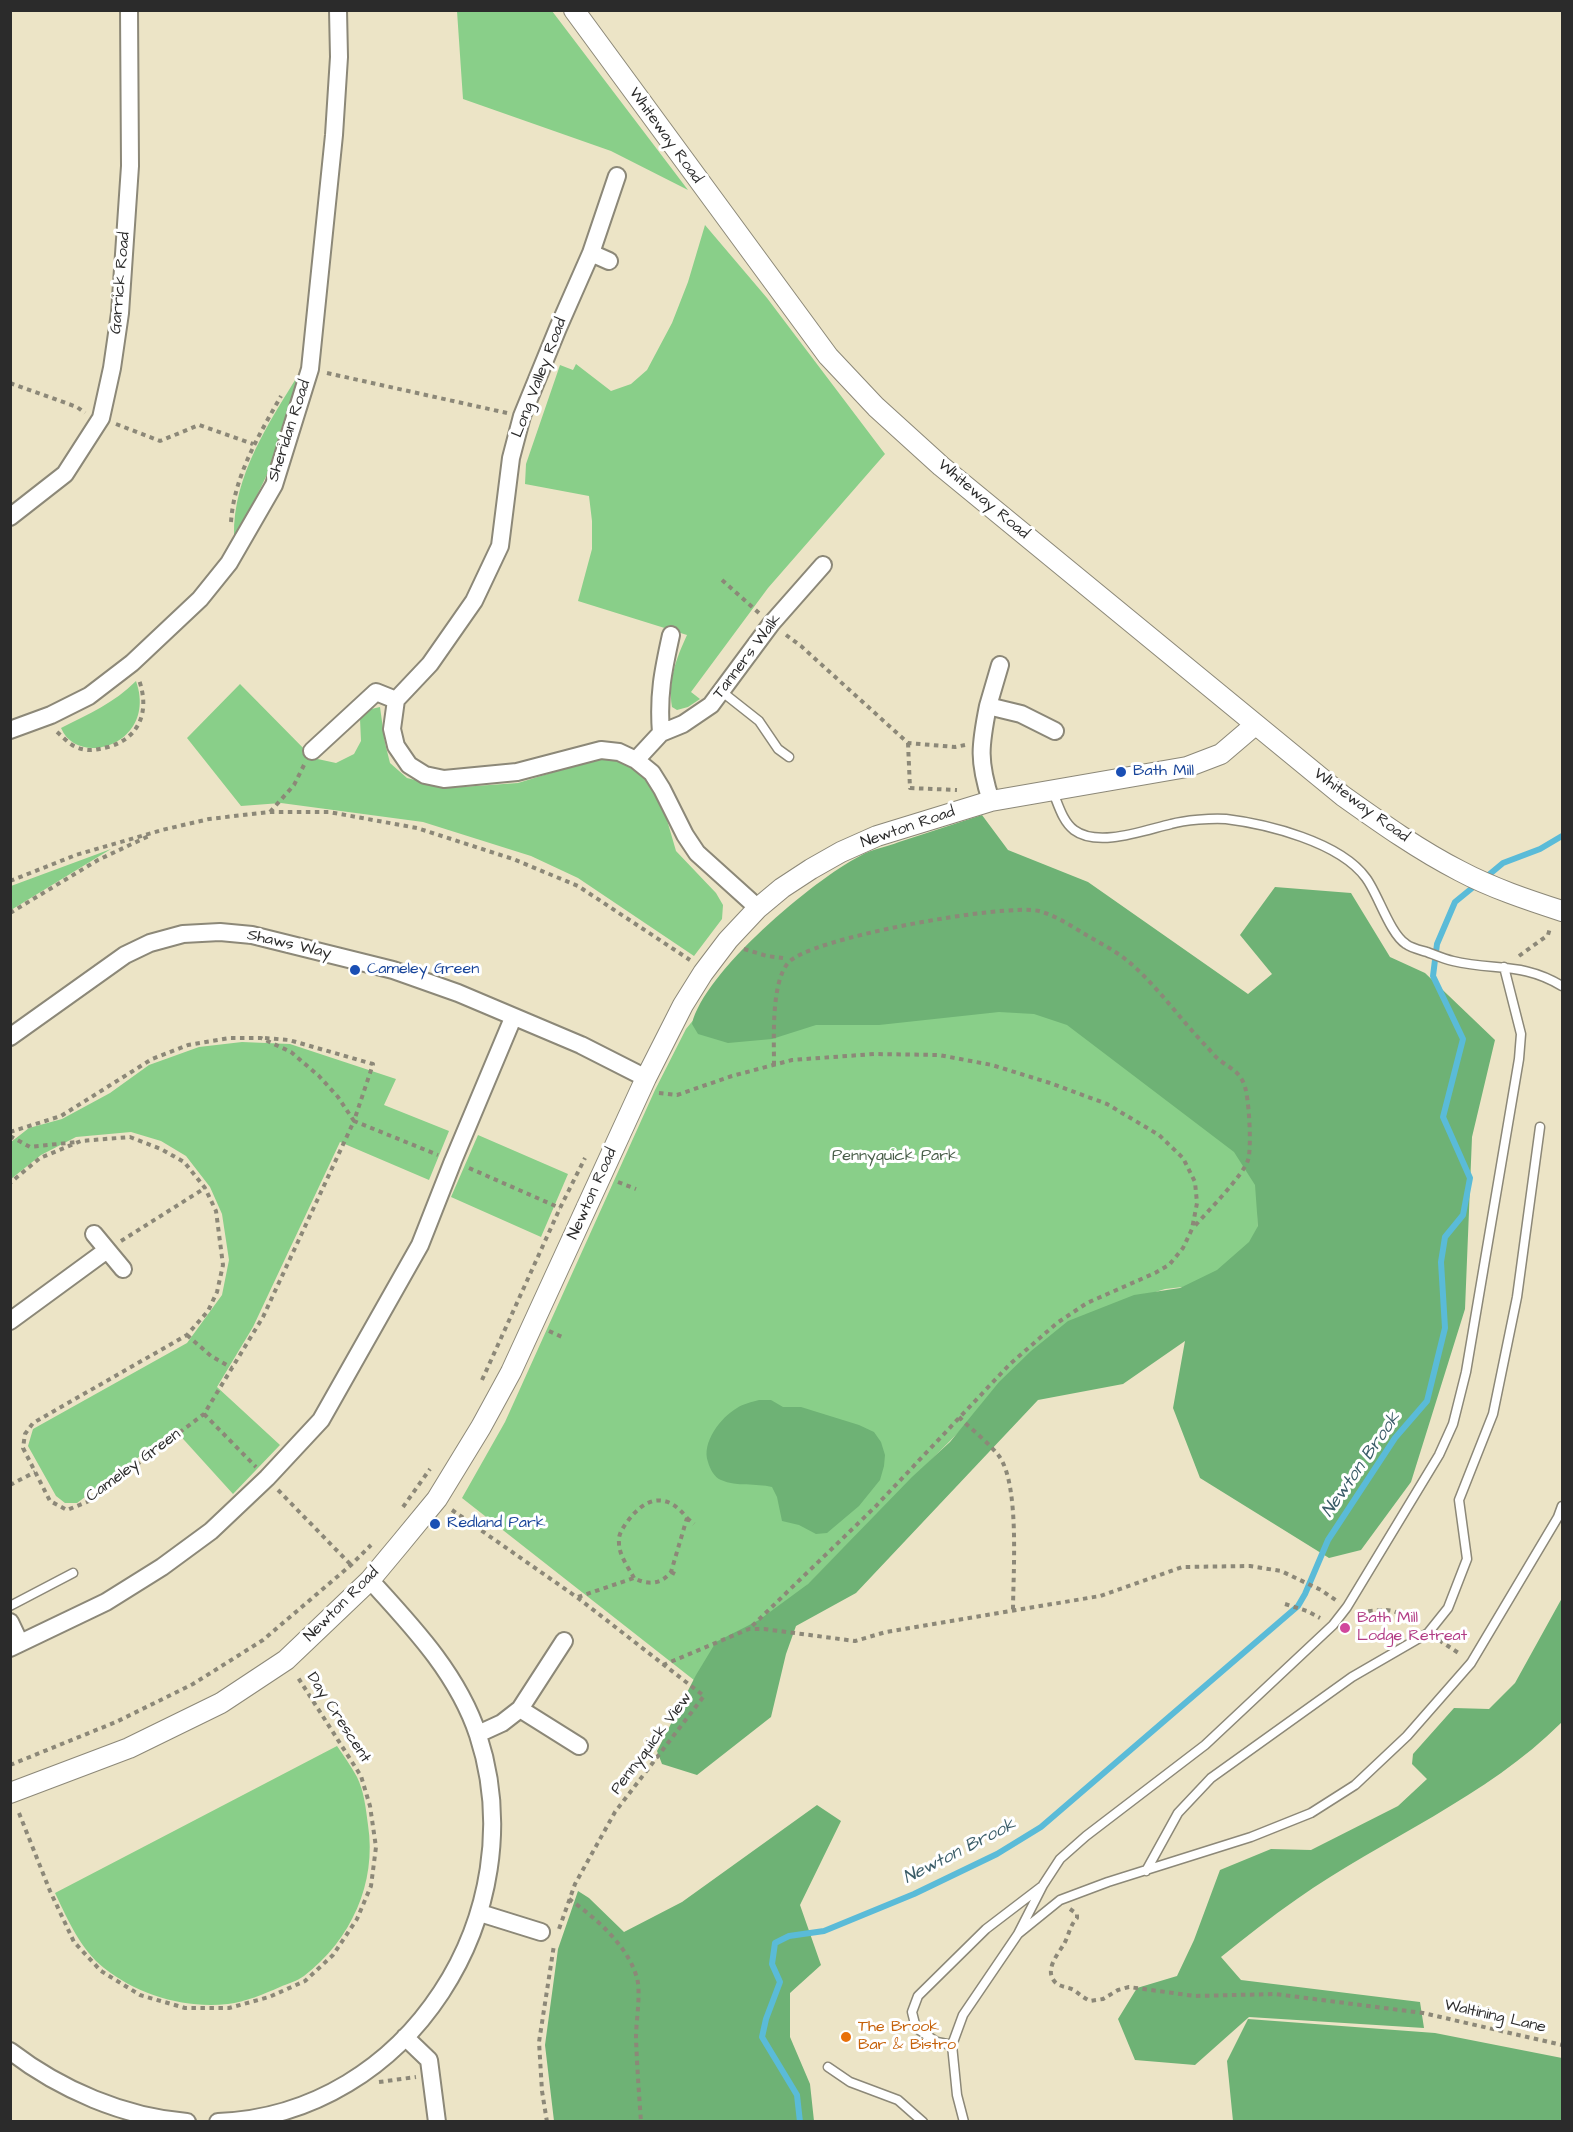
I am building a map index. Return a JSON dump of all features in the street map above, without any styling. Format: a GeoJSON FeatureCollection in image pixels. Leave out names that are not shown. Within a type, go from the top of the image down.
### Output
{"type":"FeatureCollection","features":[{"type":"Feature","properties":{"kind":"street","name":"Garrick Road"},"geometry":{"type":"LineString","coordinates":[[10,517],[65,474],[100,418],[112,368],[120,313],[129,189],[129,10]]}},
{"type":"Feature","properties":{"kind":"street","name":"Sheridan Road"},"geometry":{"type":"LineString","coordinates":[[10,730],[51,715],[89,696],[132,663],[200,599],[229,563],[274,485],[309,369],[334,135],[339,57],[338,10]]}},
{"type":"Feature","properties":{"kind":"street","name":"Whiteway Road"},"geometry":{"type":"LineString","coordinates":[[574,10],[828,356],[876,407],[941,466],[1343,796],[1407,840],[1461,872],[1492,886],[1560,906]]}},
{"type":"Feature","properties":{"kind":"street","name":"Long Valley Road"},"geometry":{"type":"LineString","coordinates":[[396,700],[430,664],[474,601],[500,546],[511,458],[522,416],[591,253],[617,176]]}},
{"type":"Feature","properties":{"kind":"street"},"geometry":{"type":"LineString","coordinates":[[591,253],[609,261]]}},
{"type":"Feature","properties":{"kind":"street","name":"Tanners Walk"},"geometry":{"type":"LineString","coordinates":[[636,760],[662,733],[683,724],[711,705],[771,624],[823,565]]}},
{"type":"Feature","properties":{"kind":"street"},"geometry":{"type":"LineString","coordinates":[[662,733],[659,705],[661,678],[671,635]]}},
{"type":"Feature","properties":{"kind":"street"},"geometry":{"type":"LineString","coordinates":[[989,796],[981,762],[980,743],[1000,665]]}},
{"type":"Feature","properties":{"kind":"street"},"geometry":{"type":"LineString","coordinates":[[312,751],[376,692],[396,700],[392,729],[396,746],[409,765],[425,775],[444,779],[517,772],[601,750],[619,752],[636,760],[651,772],[685,836],[697,853],[758,908]]}},
{"type":"Feature","properties":{"kind":"street"},"geometry":{"type":"LineString","coordinates":[[988,706],[1021,714],[1055,731]]}},
{"type":"Feature","properties":{"kind":"street","name":"Newton Road"},"geometry":{"type":"LineString","coordinates":[[10,1793],[129,1748],[220,1703],[286,1660],[369,1580],[437,1499],[481,1427],[511,1372],[644,1081],[683,1005],[728,940],[758,908],[782,888],[841,852],[877,836],[989,796],[1052,790],[1187,767],[1221,754],[1255,724]]}},
{"type":"Feature","properties":{"kind":"street","name":"Shaws Way"},"geometry":{"type":"LineString","coordinates":[[10,1037],[125,955],[150,943],[183,934],[220,932],[252,935],[393,970],[458,993],[581,1045],[644,1081]]}},
{"type":"Feature","properties":{"kind":"street"},"geometry":{"type":"LineString","coordinates":[[10,1622],[15,1646],[106,1602],[162,1567],[211,1531],[267,1478],[321,1420],[420,1245],[513,1018]]}},
{"type":"Feature","properties":{"kind":"street"},"geometry":{"type":"LineString","coordinates":[[94,1234],[123,1269]]}},
{"type":"Feature","properties":{"kind":"street"},"geometry":{"type":"LineString","coordinates":[[10,1321],[107,1250]]}},
{"type":"Feature","properties":{"kind":"street"},"geometry":{"type":"LineString","coordinates":[[218,2121],[249,2119],[310,2102],[355,2079],[379,2061],[422,2020],[444,1990],[463,1954],[480,1913],[488,1879],[492,1830],[488,1780],[478,1734],[467,1708],[440,1662],[412,1626],[369,1580]]}},
{"type":"Feature","properties":{"kind":"street"},"geometry":{"type":"LineString","coordinates":[[478,1734],[502,1723],[520,1709],[564,1641]]}},
{"type":"Feature","properties":{"kind":"street"},"geometry":{"type":"LineString","coordinates":[[520,1709],[579,1746]]}},
{"type":"Feature","properties":{"kind":"street"},"geometry":{"type":"LineString","coordinates":[[480,1913],[541,1932]]}},
{"type":"Feature","properties":{"kind":"street"},"geometry":{"type":"LineString","coordinates":[[405,2037],[429,2060],[437,2121]]}},
{"type":"Feature","properties":{"kind":"street"},"geometry":{"type":"LineString","coordinates":[[10,2051],[65,2086],[137,2118],[187,2121]]}},
{"type":"Feature","properties":{"kind":"lane"},"geometry":{"type":"LineString","coordinates":[[722,691],[759,721],[778,749],[789,757]]}},
{"type":"Feature","properties":{"kind":"lane"},"geometry":{"type":"LineString","coordinates":[[1052,790],[1066,820],[1074,830],[1086,836],[1131,835],[1174,823],[1223,819],[1265,826],[1299,836],[1330,849],[1366,877],[1397,934],[1405,944],[1453,961],[1529,970],[1563,986]]}},
{"type":"Feature","properties":{"kind":"lane"},"geometry":{"type":"LineString","coordinates":[[964,2121],[957,2095],[952,2045],[963,2015],[1018,1934],[1043,1885],[1060,1859],[1086,1836],[1205,1745],[1334,1625],[1439,1455],[1453,1424],[1466,1372],[1519,1059],[1521,1034],[1504,967]]}},
{"type":"Feature","properties":{"kind":"lane"},"geometry":{"type":"LineString","coordinates":[[1146,1871],[1178,1813],[1211,1778],[1352,1677],[1428,1633],[1448,1608],[1467,1559],[1459,1500],[1493,1414],[1517,1297],[1540,1127]]}},
{"type":"Feature","properties":{"kind":"lane"},"geometry":{"type":"LineString","coordinates":[[1018,1934],[1060,1900],[1108,1882],[1251,1837],[1311,1813],[1355,1785],[1407,1736],[1471,1663],[1563,1506]]}},
{"type":"Feature","properties":{"kind":"lane"},"geometry":{"type":"LineString","coordinates":[[10,1606],[73,1573]]}},
{"type":"Feature","properties":{"kind":"lane"},"geometry":{"type":"LineString","coordinates":[[952,2045],[937,2042],[916,2028],[912,2012],[918,1996],[986,1929],[1043,1885]]}},
{"type":"Feature","properties":{"kind":"lane"},"geometry":{"type":"LineString","coordinates":[[828,2067],[850,2082],[898,2100],[923,2121]]}},
{"type":"Feature","properties":{"kind":"path"},"geometry":{"type":"LineString","coordinates":[[309,369],[522,416]]}},
{"type":"Feature","properties":{"kind":"path"},"geometry":{"type":"LineString","coordinates":[[10,383],[77,407]]}},
{"type":"Feature","properties":{"kind":"path"},"geometry":{"type":"LineString","coordinates":[[231,528],[232,505],[253,444],[283,393]]}},
{"type":"Feature","properties":{"kind":"path"},"geometry":{"type":"LineString","coordinates":[[100,418],[160,441],[199,425],[253,444]]}},
{"type":"Feature","properties":{"kind":"path"},"geometry":{"type":"LineString","coordinates":[[722,580],[748,605]]}},
{"type":"Feature","properties":{"kind":"path"},"geometry":{"type":"LineString","coordinates":[[771,624],[801,646],[908,743],[955,747],[980,743]]}},
{"type":"Feature","properties":{"kind":"path"},"geometry":{"type":"LineString","coordinates":[[51,715],[57,733],[75,746],[93,751],[121,743],[140,724],[144,706],[142,690],[132,663]]}},
{"type":"Feature","properties":{"kind":"path"},"geometry":{"type":"LineString","coordinates":[[908,743],[910,788],[989,796]]}},
{"type":"Feature","properties":{"kind":"path"},"geometry":{"type":"LineString","coordinates":[[270,812],[294,785],[312,751]]}},
{"type":"Feature","properties":{"kind":"path"},"geometry":{"type":"LineString","coordinates":[[10,881],[76,855],[209,819],[270,812],[329,812],[417,828],[513,859],[578,886],[688,958],[703,973]]}},
{"type":"Feature","properties":{"kind":"path"},"geometry":{"type":"LineString","coordinates":[[10,913],[98,860],[162,830]]}},
{"type":"Feature","properties":{"kind":"path"},"geometry":{"type":"LineString","coordinates":[[1504,967],[1548,935],[1560,906]]}},
{"type":"Feature","properties":{"kind":"path"},"geometry":{"type":"LineString","coordinates":[[774,1065],[773,1027],[779,980],[788,962],[812,948],[918,922],[1006,910],[1038,911],[1067,923],[1128,961],[1183,1023],[1221,1061],[1237,1071],[1245,1086],[1248,1107],[1248,1161],[1232,1184],[1192,1229]]}},
{"type":"Feature","properties":{"kind":"path"},"geometry":{"type":"LineString","coordinates":[[728,940],[734,946],[767,956],[783,958]]}},
{"type":"Feature","properties":{"kind":"path"},"geometry":{"type":"LineString","coordinates":[[682,968],[688,958]]}},
{"type":"Feature","properties":{"kind":"path","name":"Cameley Green"},"geometry":{"type":"LineString","coordinates":[[229,1038],[289,1040],[374,1064],[354,1121],[263,1317],[204,1414],[87,1502],[67,1510],[50,1501],[23,1448],[26,1434],[33,1423],[187,1335],[207,1311],[217,1292],[223,1265],[216,1211],[205,1188],[184,1162],[161,1149],[130,1137],[30,1147],[10,1134],[61,1116],[152,1059],[188,1045],[229,1038]]}},
{"type":"Feature","properties":{"kind":"path","name":"Cameley Green"},"geometry":{"type":"LineString","coordinates":[[261,1038],[291,1052],[319,1076],[338,1097],[354,1121]]}},
{"type":"Feature","properties":{"kind":"path"},"geometry":{"type":"LineString","coordinates":[[644,1081],[664,1095],[677,1095],[732,1076],[792,1060],[874,1054],[939,1054],[992,1065],[1107,1104],[1159,1134],[1183,1158],[1195,1182],[1197,1203],[1192,1229],[1183,1248],[1169,1265],[1155,1274],[1087,1303],[1057,1323],[1010,1364],[875,1507],[749,1629],[663,1665]]}},
{"type":"Feature","properties":{"kind":"path"},"geometry":{"type":"LineString","coordinates":[[354,1121],[560,1208]]}},
{"type":"Feature","properties":{"kind":"path","name":"Cameley Green"},"geometry":{"type":"LineString","coordinates":[[10,1183],[40,1158],[81,1142]]}},
{"type":"Feature","properties":{"kind":"path"},"geometry":{"type":"LineString","coordinates":[[479,1387],[560,1208],[586,1157]]}},
{"type":"Feature","properties":{"kind":"path"},"geometry":{"type":"LineString","coordinates":[[107,1250],[205,1188]]}},
{"type":"Feature","properties":{"kind":"path"},"geometry":{"type":"LineString","coordinates":[[187,1335],[211,1356],[232,1368]]}},
{"type":"Feature","properties":{"kind":"path"},"geometry":{"type":"LineString","coordinates":[[204,1414],[351,1565],[369,1580]]}},
{"type":"Feature","properties":{"kind":"path"},"geometry":{"type":"LineString","coordinates":[[959,1418],[999,1457],[1006,1472],[1014,1512],[1013,1611]]}},
{"type":"Feature","properties":{"kind":"path"},"geometry":{"type":"LineString","coordinates":[[397,1515],[435,1461]]}},
{"type":"Feature","properties":{"kind":"path"},"geometry":{"type":"LineString","coordinates":[[10,1485],[35,1472]]}},
{"type":"Feature","properties":{"kind":"path","name":"Pennyquick View"},"geometry":{"type":"LineString","coordinates":[[437,1499],[578,1598],[704,1696],[615,1812],[569,1899],[553,1947],[539,2042],[542,2091],[547,2121]]}},
{"type":"Feature","properties":{"kind":"path"},"geometry":{"type":"LineString","coordinates":[[687,1518],[671,1572],[667,1577],[654,1583],[634,1578],[622,1556],[619,1538],[636,1509],[649,1501],[662,1500],[677,1506],[694,1524]]}},
{"type":"Feature","properties":{"kind":"path"},"geometry":{"type":"LineString","coordinates":[[10,1765],[116,1722],[193,1684],[263,1640],[351,1565],[375,1541]]}},
{"type":"Feature","properties":{"kind":"path"},"geometry":{"type":"LineString","coordinates":[[749,1629],[855,1641],[886,1632],[1100,1596],[1182,1567],[1251,1566],[1281,1571],[1321,1590]]}},
{"type":"Feature","properties":{"kind":"path"},"geometry":{"type":"LineString","coordinates":[[671,1572],[677,1575]]}},
{"type":"Feature","properties":{"kind":"path"},"geometry":{"type":"LineString","coordinates":[[578,1598],[634,1578]]}},
{"type":"Feature","properties":{"kind":"path"},"geometry":{"type":"LineString","coordinates":[[1285,1604],[1307,1611]]}},
{"type":"Feature","properties":{"kind":"path"},"geometry":{"type":"LineString","coordinates":[[1397,1611],[1420,1629]]}},
{"type":"Feature","properties":{"kind":"path"},"geometry":{"type":"LineString","coordinates":[[1441,1640],[1463,1656]]}},
{"type":"Feature","properties":{"kind":"path","name":"Day Crescent"},"geometry":{"type":"LineString","coordinates":[[19,1813],[50,1891],[74,1942],[100,1971],[140,1995],[185,2008],[229,2008],[269,1996],[305,1981],[333,1955],[357,1920],[371,1886],[376,1847],[370,1806],[361,1776],[286,1660]]}},
{"type":"Feature","properties":{"kind":"path"},"geometry":{"type":"LineString","coordinates":[[569,1899],[589,1912],[610,1931],[629,1962],[638,1983],[636,2038],[640,2121]]}},
{"type":"Feature","properties":{"kind":"path","name":"Waltining Lane"},"geometry":{"type":"LineString","coordinates":[[1060,1900],[1077,1914],[1077,1918],[1072,1923],[1069,1935],[1061,1949],[1054,1956],[1052,1977],[1060,1985],[1072,1989],[1090,2001],[1103,1999],[1118,1990],[1129,1987],[1195,1996],[1275,1994],[1423,2013],[1563,2046]]}},
{"type":"Feature","properties":{"kind":"path"},"geometry":{"type":"LineString","coordinates":[[355,2079],[368,2084],[431,2075]]}},
{"type":"Feature","properties":{"kind":"green space"},"geometry":{"type":"Polygon","coordinates":[[[457,11],[552,11],[688,190],[611,151],[463,99],[457,11]]]}},
{"type":"Feature","properties":{"kind":"green space"},"geometry":{"type":"Polygon","coordinates":[[[705,225],[767,298],[885,454],[768,588],[691,692],[700,699],[688,707],[677,710],[672,707],[672,679],[676,661],[687,635],[578,601],[592,549],[589,496],[525,484],[526,464],[560,365],[573,370],[576,364],[611,391],[631,384],[647,370],[672,323],[688,282],[705,225]]]}},
{"type":"Feature","properties":{"kind":"green space"},"geometry":{"type":"Polygon","coordinates":[[[300,372],[289,416],[266,477],[234,536],[235,514],[246,471],[265,430],[300,372]]]}},
{"type":"Feature","properties":{"kind":"green space"},"geometry":{"type":"Polygon","coordinates":[[[136,681],[140,703],[136,721],[126,734],[113,744],[98,748],[83,747],[70,740],[61,728],[110,702],[136,681]]]}},
{"type":"Feature","properties":{"kind":"green space"},"geometry":{"type":"Polygon","coordinates":[[[240,684],[313,758],[336,763],[354,754],[361,741],[360,719],[367,710],[380,707],[390,763],[407,778],[447,788],[518,783],[600,758],[630,763],[658,789],[676,851],[716,893],[723,905],[722,919],[694,956],[578,878],[531,856],[423,822],[281,803],[241,806],[187,738],[240,684]]]}},
{"type":"Feature","properties":{"kind":"green space"},"geometry":{"type":"Polygon","coordinates":[[[982,815],[1008,850],[1088,882],[1248,994],[1272,974],[1240,935],[1275,887],[1351,893],[1390,957],[1425,973],[1495,1040],[1472,1137],[1465,1309],[1411,1482],[1361,1550],[1329,1558],[1200,1478],[1173,1408],[1185,1341],[1123,1384],[1038,1400],[856,1593],[796,1626],[786,1654],[771,1717],[697,1775],[662,1764],[657,1751],[696,1675],[716,1642],[759,1620],[808,1584],[912,1477],[950,1442],[999,1382],[1031,1351],[1068,1321],[1134,1295],[1180,1288],[1217,1270],[1249,1242],[1258,1226],[1255,1185],[1234,1152],[1067,1025],[1034,1014],[999,1012],[879,1025],[816,1025],[772,1039],[728,1043],[698,1034],[692,1024],[701,1003],[717,979],[738,954],[763,930],[816,885],[840,868],[874,850],[982,815]]]}},
{"type":"Feature","properties":{"kind":"green space"},"geometry":{"type":"Polygon","coordinates":[[[111,849],[11,910],[11,886],[111,849]]]}},
{"type":"Feature","properties":{"kind":"green space","name":"Pennyquick Park"},"geometry":{"type":"Polygon","coordinates":[[[835,921],[1257,1081],[1258,1237],[1217,1283],[1165,1289],[1124,1302],[1028,1362],[764,1629],[699,1684],[462,1498],[505,1422],[655,1090],[686,1029],[720,987],[835,921]]]}},
{"type":"Feature","properties":{"kind":"green space"},"geometry":{"type":"Polygon","coordinates":[[[242,1042],[290,1044],[396,1079],[384,1105],[449,1131],[429,1180],[340,1142],[253,1327],[217,1387],[280,1445],[233,1494],[175,1430],[77,1503],[65,1503],[56,1496],[28,1446],[33,1429],[187,1343],[222,1295],[229,1260],[222,1214],[210,1187],[186,1156],[161,1141],[131,1132],[76,1137],[41,1155],[11,1179],[11,1142],[29,1128],[62,1119],[110,1093],[149,1065],[199,1047],[242,1042]]]}},
{"type":"Feature","properties":{"kind":"green space"},"geometry":{"type":"Polygon","coordinates":[[[478,1135],[568,1174],[541,1237],[451,1197],[478,1135]]]}},
{"type":"Feature","properties":{"kind":"green space"},"geometry":{"type":"Polygon","coordinates":[[[759,1400],[771,1400],[783,1407],[801,1407],[859,1425],[874,1432],[881,1442],[885,1455],[880,1480],[859,1506],[827,1533],[816,1534],[799,1525],[782,1521],[777,1497],[772,1487],[727,1482],[719,1479],[711,1470],[707,1447],[714,1431],[731,1412],[742,1405],[759,1400]]]}},
{"type":"Feature","properties":{"kind":"green space"},"geometry":{"type":"Polygon","coordinates":[[[1562,1598],[1562,1722],[1501,1773],[1434,1816],[1330,1877],[1221,1957],[1241,1980],[1420,2002],[1424,2028],[1249,2017],[1195,2065],[1135,2060],[1118,2019],[1137,1988],[1177,1976],[1194,1940],[1220,1870],[1271,1849],[1311,1850],[1398,1806],[1427,1779],[1412,1764],[1413,1754],[1454,1708],[1489,1709],[1515,1683],[1562,1598]]]}},
{"type":"Feature","properties":{"kind":"green space"},"geometry":{"type":"Polygon","coordinates":[[[337,1746],[357,1777],[363,1794],[370,1847],[364,1889],[357,1909],[347,1928],[321,1962],[304,1976],[268,1992],[241,2001],[212,2005],[179,2002],[147,1993],[117,1978],[88,1952],[75,1934],[55,1893],[337,1746]]]}},
{"type":"Feature","properties":{"kind":"green space"},"geometry":{"type":"Polygon","coordinates":[[[817,1805],[841,1821],[800,1905],[821,1965],[790,1993],[790,2037],[810,2084],[814,2121],[554,2121],[545,2045],[558,1949],[578,1891],[589,1898],[624,1932],[682,1902],[817,1805]]]}},
{"type":"Feature","properties":{"kind":"green space"},"geometry":{"type":"Polygon","coordinates":[[[1248,2019],[1435,2033],[1562,2058],[1562,2121],[1233,2121],[1227,2061],[1248,2019]]]}},
{"type":"Feature","properties":{"kind":"waterway","name":"Newton Brook"},"geometry":{"type":"LineString","coordinates":[[1485,878],[1503,863],[1540,849],[1562,836]]}},
{"type":"Feature","properties":{"kind":"waterway","name":"Newton Brook"},"geometry":{"type":"LineString","coordinates":[[800,2122],[797,2095],[762,2037],[780,1982],[772,1964],[775,1943],[789,1936],[824,1931],[914,1894],[997,1854],[1041,1827],[1298,1606],[1328,1540],[1395,1438],[1427,1401],[1445,1328],[1441,1262],[1445,1237],[1463,1215],[1470,1178],[1443,1117],[1463,1039],[1433,976],[1437,944],[1455,902],[1477,884]]}},
{"type":"Feature","properties":{"kind":"place","name":"Bath Mill"},"geometry":{"type":"Point","coordinates":[1121,772]}},
{"type":"Feature","properties":{"kind":"place","name":"Cameley Green"},"geometry":{"type":"Point","coordinates":[355,970]}},
{"type":"Feature","properties":{"kind":"place","name":"Redland Park"},"geometry":{"type":"Point","coordinates":[435,1524]}},
{"type":"Feature","properties":{"kind":"place","name":"Bath Mill Lodge Retreat"},"geometry":{"type":"Point","coordinates":[1345,1628]}},
{"type":"Feature","properties":{"kind":"place","name":"The Brook Bar & Bistro"},"geometry":{"type":"Point","coordinates":[846,2037]}}]}
